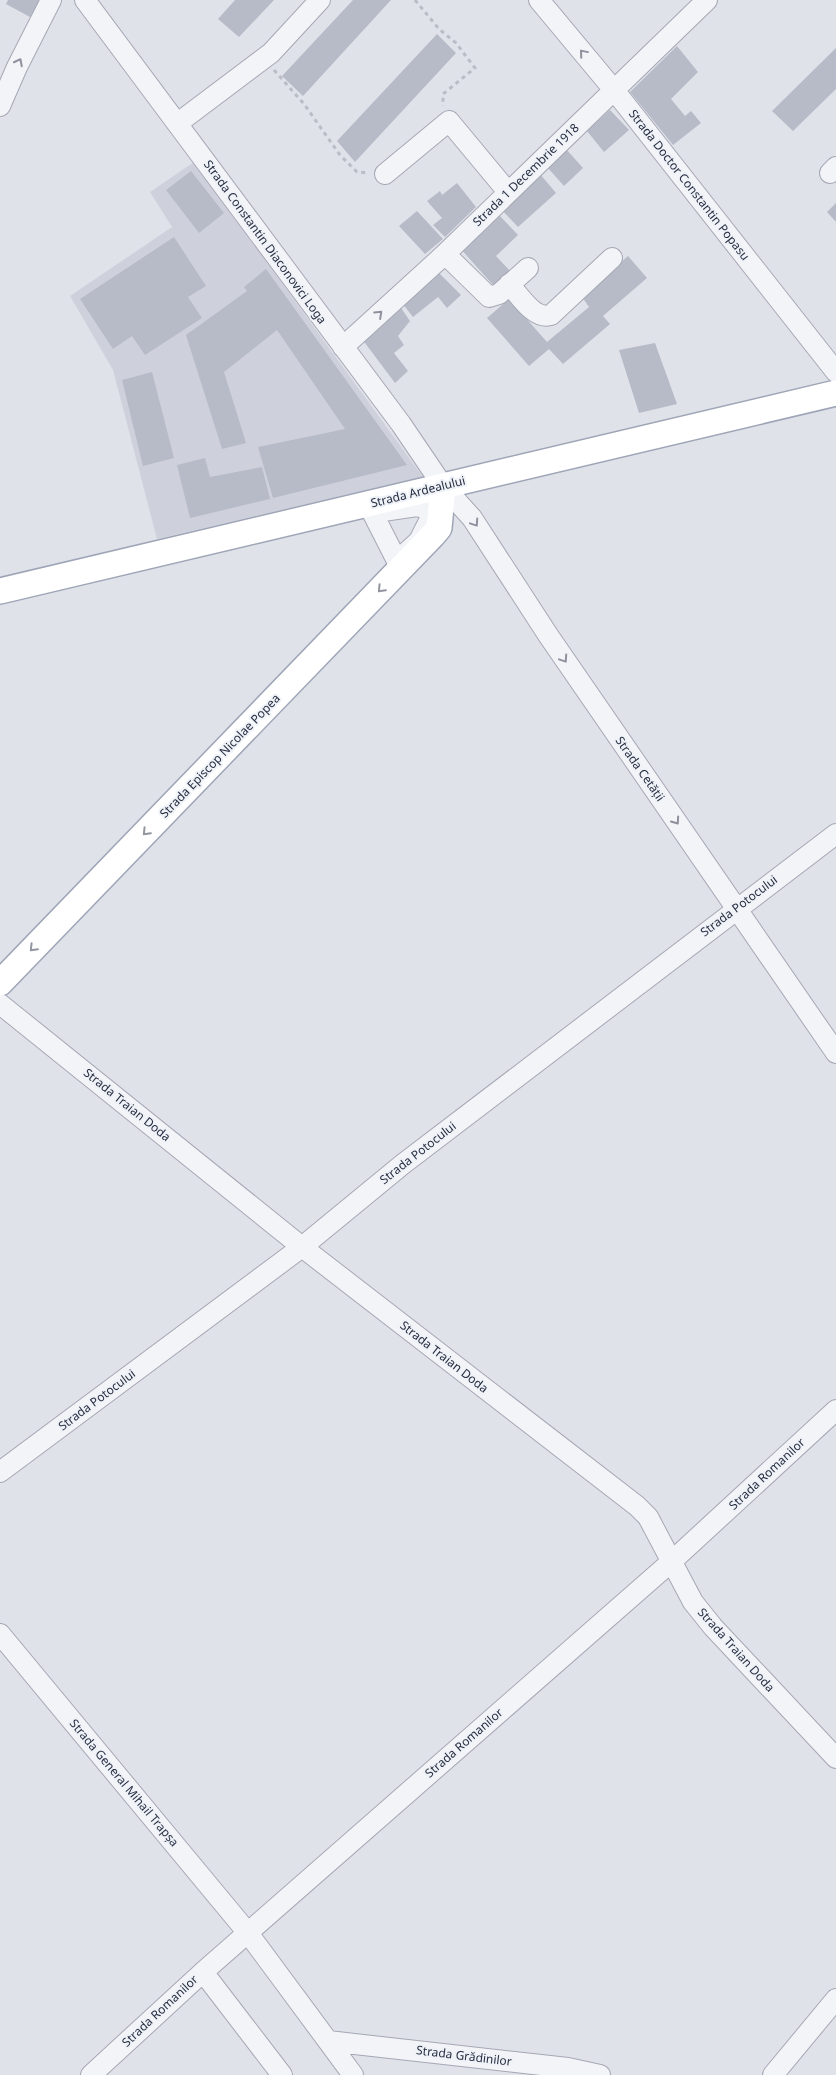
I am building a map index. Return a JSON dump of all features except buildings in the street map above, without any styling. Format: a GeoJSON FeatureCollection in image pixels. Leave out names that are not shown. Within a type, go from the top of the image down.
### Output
{"type":"FeatureCollection","features":[{"type":"Feature","properties":{"kind":"main road","name":"Strada Ardealului"},"geometry":{"type":"LineString","coordinates":[[0,590],[370,509],[443,486],[836,393]]}},
{"type":"Feature","properties":{"kind":"main road","name":"Strada Episcop Nicolae Popea"},"geometry":{"type":"LineString","coordinates":[[0,983],[399,565],[439,528],[443,486]]}},
{"type":"Feature","properties":{"kind":"street"},"geometry":{"type":"LineString","coordinates":[[0,106],[17,67],[51,0]]}},
{"type":"Feature","properties":{"kind":"street","name":"Strada Constantin Diaconovici Loga"},"geometry":{"type":"LineString","coordinates":[[85,0],[429,462],[443,486]]}},
{"type":"Feature","properties":{"kind":"street"},"geometry":{"type":"LineString","coordinates":[[178,123],[264,59],[320,0]]}},
{"type":"Feature","properties":{"kind":"street","name":"Strada Doctor Constantin Popasu"},"geometry":{"type":"LineString","coordinates":[[539,0],[614,90],[836,372]]}},
{"type":"Feature","properties":{"kind":"street","name":"Strada 1 Decembrie 1918"},"geometry":{"type":"LineString","coordinates":[[343,347],[445,254],[707,0]]}},
{"type":"Feature","properties":{"kind":"street"},"geometry":{"type":"LineString","coordinates":[[385,174],[448,121],[454,125],[508,192]]}},
{"type":"Feature","properties":{"kind":"street"},"geometry":{"type":"LineString","coordinates":[[445,254],[489,297],[498,294],[528,268]]}},
{"type":"Feature","properties":{"kind":"street"},"geometry":{"type":"LineString","coordinates":[[510,284],[536,313],[545,317],[558,310],[612,258]]}},
{"type":"Feature","properties":{"kind":"street","name":"Strada Cetății"},"geometry":{"type":"LineString","coordinates":[[443,486],[472,518],[548,635],[836,1053]]}},
{"type":"Feature","properties":{"kind":"street"},"geometry":{"type":"LineString","coordinates":[[417,506],[427,509],[431,517],[428,527],[399,565],[370,509],[417,506]]}},
{"type":"Feature","properties":{"kind":"street","name":"Strada Potocului"},"geometry":{"type":"LineString","coordinates":[[0,1472],[302,1247],[403,1164],[736,908],[836,834]]}},
{"type":"Feature","properties":{"kind":"street","name":"Strada Traian Doda"},"geometry":{"type":"LineString","coordinates":[[0,1004],[302,1247],[637,1506],[648,1517],[693,1602],[712,1627],[836,1758]]}},
{"type":"Feature","properties":{"kind":"street","name":"Strada Romanilor"},"geometry":{"type":"LineString","coordinates":[[91,2075],[203,1972],[671,1562],[836,1410]]}},
{"type":"Feature","properties":{"kind":"street","name":"Strada General Mihail Trapșa"},"geometry":{"type":"LineString","coordinates":[[0,1634],[248,1933]]}},
{"type":"Feature","properties":{"kind":"street"},"geometry":{"type":"LineString","coordinates":[[248,1933],[353,2075]]}},
{"type":"Feature","properties":{"kind":"street"},"geometry":{"type":"LineString","coordinates":[[203,1972],[282,2075]]}},
{"type":"Feature","properties":{"kind":"street"},"geometry":{"type":"LineString","coordinates":[[773,2075],[836,1999]]}},
{"type":"Feature","properties":{"kind":"street","name":"Strada Grădinilor"},"geometry":{"type":"LineString","coordinates":[[328,2040],[568,2068],[600,2075]]}},
{"type":"Feature","properties":{"kind":"path"},"geometry":{"type":"LineString","coordinates":[[416,0],[439,28],[456,43],[475,68],[443,94],[443,124]]}},
{"type":"Feature","properties":{"kind":"path"},"geometry":{"type":"LineString","coordinates":[[264,59],[304,104],[340,156],[357,172],[385,174]]}},
{"type":"Feature","properties":{"kind":"shaded area"},"geometry":{"type":"Polygon","coordinates":[[[194,162],[423,477],[157,539],[113,370],[70,296],[172,227],[150,192],[194,162]]]}}]}
